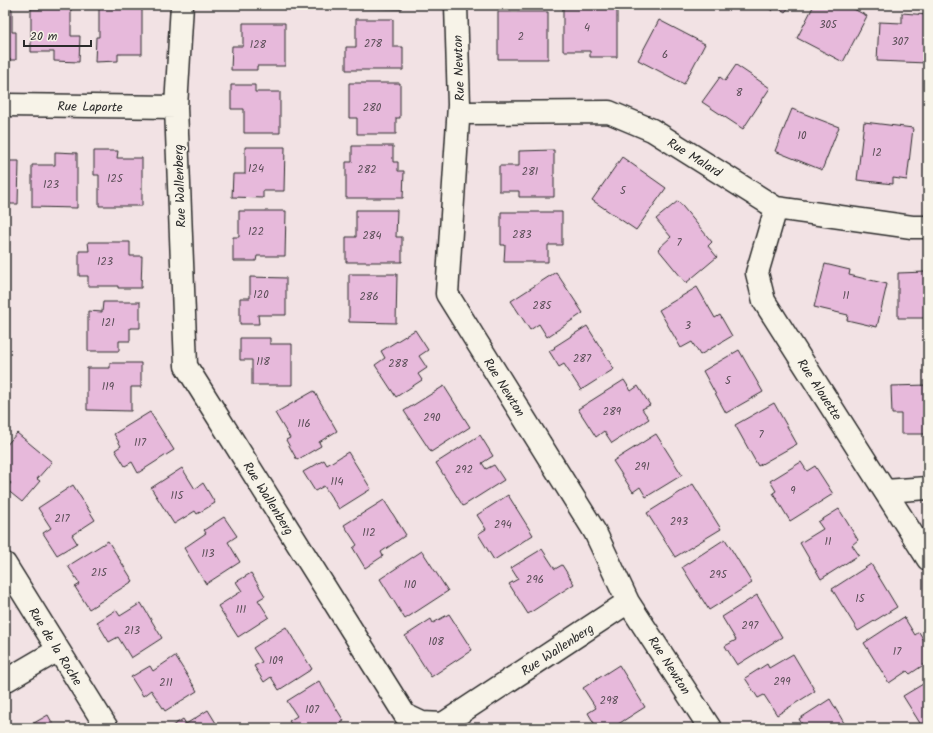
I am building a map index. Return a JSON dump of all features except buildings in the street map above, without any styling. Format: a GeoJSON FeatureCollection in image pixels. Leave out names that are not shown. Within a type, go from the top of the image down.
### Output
{"type":"FeatureCollection","features":[{"type":"Feature","properties":{"kind":"street","name":"Rue Wallenberg"},"geometry":{"type":"LineString","coordinates":[[182,5],[176,107],[186,366],[405,715],[422,722],[443,724],[628,602]]}},
{"type":"Feature","properties":{"kind":"street","name":"Rue Newton"},"geometry":{"type":"LineString","coordinates":[[456,5],[459,113],[447,294],[595,532],[628,602],[710,728]]}},
{"type":"Feature","properties":{"kind":"street","name":"Rue Laporte"},"geometry":{"type":"LineString","coordinates":[[5,105],[176,107]]}},
{"type":"Feature","properties":{"kind":"street","name":"Rue Malard"},"geometry":{"type":"LineString","coordinates":[[459,113],[609,112],[652,130],[776,208],[912,227],[928,227]]}},
{"type":"Feature","properties":{"kind":"street","name":"Rue Alouette"},"geometry":{"type":"LineString","coordinates":[[776,208],[757,273],[764,301],[928,559]]}},
{"type":"Feature","properties":{"kind":"street"},"geometry":{"type":"LineString","coordinates":[[885,491],[928,488]]}},
{"type":"Feature","properties":{"kind":"street","name":"Rue de la Roche"},"geometry":{"type":"LineString","coordinates":[[5,564],[107,728]]}},
{"type":"Feature","properties":{"kind":"street"},"geometry":{"type":"LineString","coordinates":[[5,681],[58,650]]}}]}
